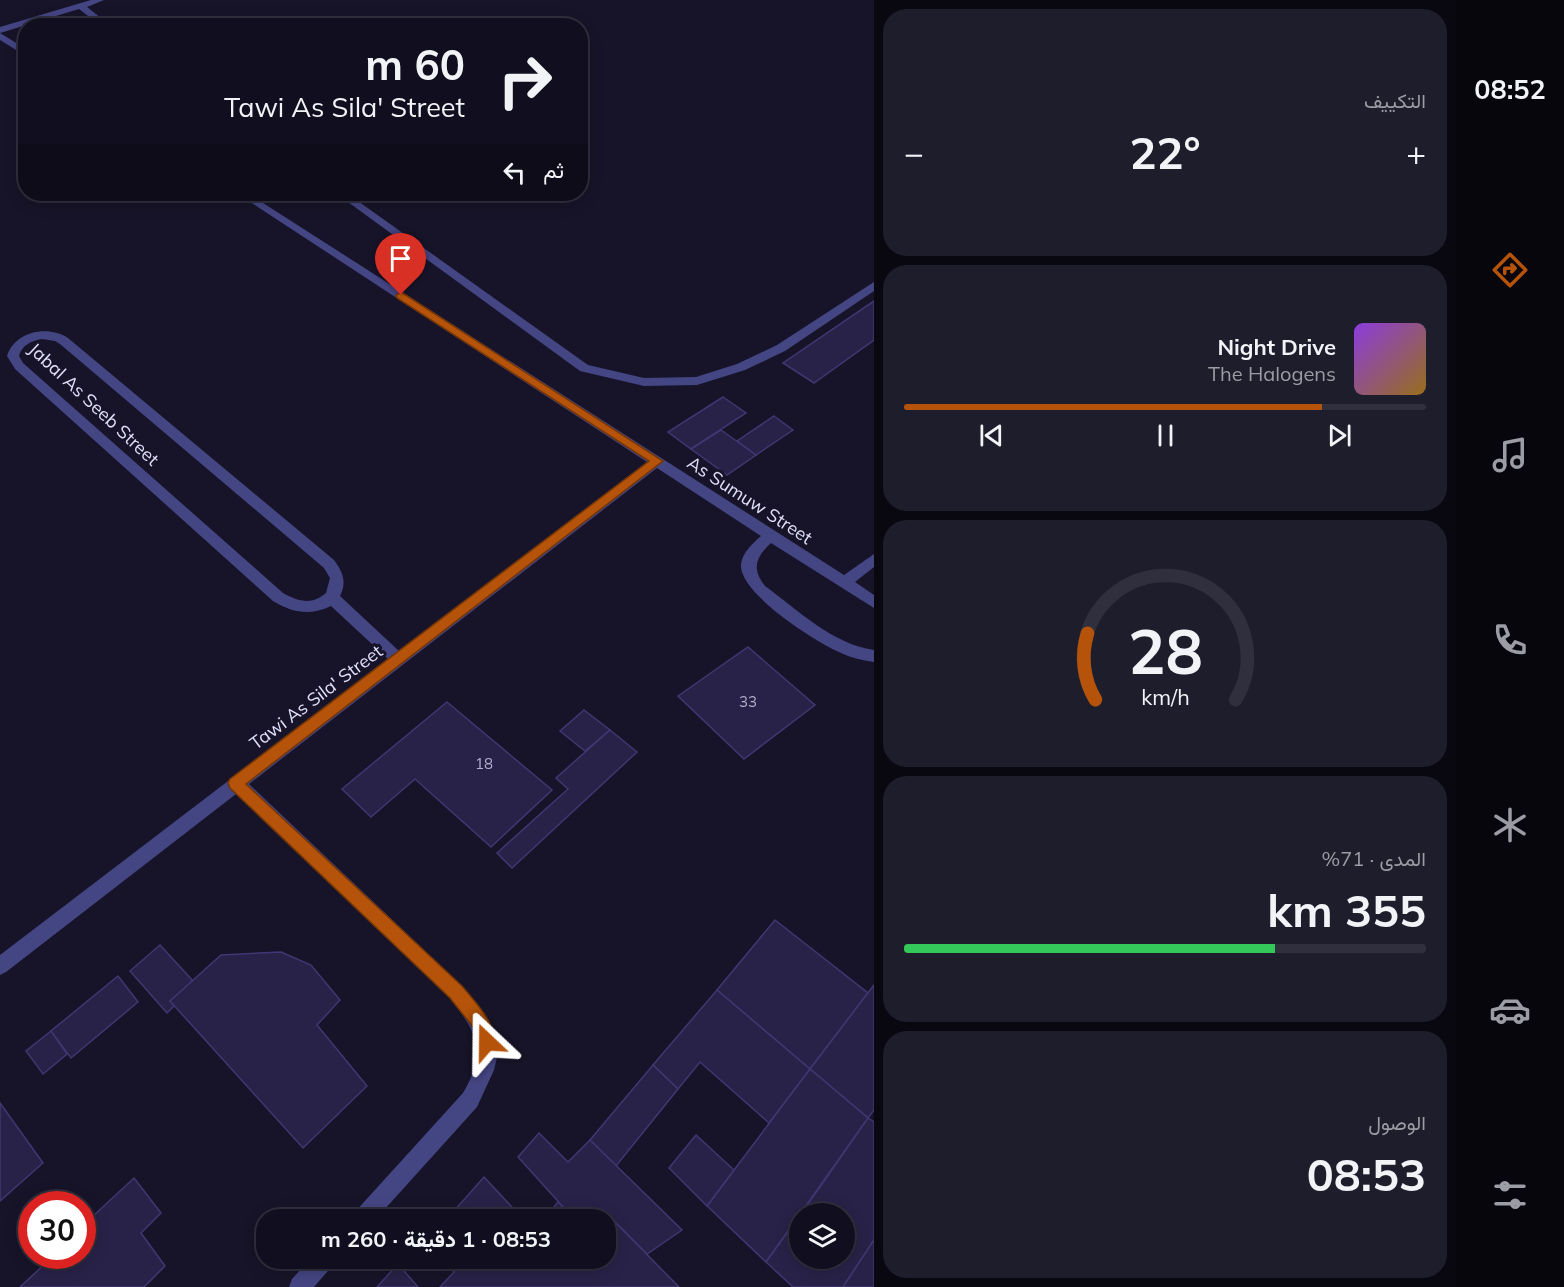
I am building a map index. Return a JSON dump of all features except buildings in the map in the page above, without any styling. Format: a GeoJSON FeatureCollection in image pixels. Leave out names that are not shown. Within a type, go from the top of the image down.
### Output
{"type":"FeatureCollection","features":[{"type":"Feature","properties":{"kind":"street"},"geometry":{"type":"LineString","coordinates":[[40,18],[100,0]]}},
{"type":"Feature","properties":{"kind":"street"},"geometry":{"type":"LineString","coordinates":[[80,6],[96,18]]}},
{"type":"Feature","properties":{"kind":"street"},"geometry":{"type":"LineString","coordinates":[[0,30],[18,25]]}},
{"type":"Feature","properties":{"kind":"street"},"geometry":{"type":"LineString","coordinates":[[2,41],[18,49]]}},
{"type":"Feature","properties":{"kind":"street","name":"As Sumuw Street"},"geometry":{"type":"LineString","coordinates":[[254,201],[874,602]]}},
{"type":"Feature","properties":{"kind":"street"},"geometry":{"type":"LineString","coordinates":[[352,201],[585,368],[644,382],[697,381],[741,367],[781,348],[874,286]]}},
{"type":"Feature","properties":{"kind":"street","name":"Jabal As Seeb Street"},"geometry":{"type":"LineString","coordinates":[[51,335],[64,341],[329,564],[336,571],[339,580],[337,589],[331,597],[310,607],[298,606],[278,597],[19,366],[13,356],[14,350],[25,339],[33,336],[51,335]]}},
{"type":"Feature","properties":{"kind":"street","name":"Tawi As Sila' Street"},"geometry":{"type":"LineString","coordinates":[[0,966],[657,461]]}},
{"type":"Feature","properties":{"kind":"street"},"geometry":{"type":"LineString","coordinates":[[771,535],[750,555],[748,563],[752,582],[838,646],[861,655],[874,656]]}},
{"type":"Feature","properties":{"kind":"street"},"geometry":{"type":"LineString","coordinates":[[844,583],[874,559]]}},
{"type":"Feature","properties":{"kind":"street"},"geometry":{"type":"LineString","coordinates":[[331,597],[398,659]]}},
{"type":"Feature","properties":{"kind":"street"},"geometry":{"type":"LineString","coordinates":[[236,783],[456,992],[480,1023],[487,1042],[488,1064],[481,1083],[470,1100],[371,1209]]}},
{"type":"Feature","properties":{"kind":"street"},"geometry":{"type":"LineString","coordinates":[[300,1287],[316,1269]]}},
{"type":"Feature","properties":{"kind":"route"},"geometry":{"type":"LineString","coordinates":[[401,295],[657,461],[236,783],[456,992],[480,1023],[487,1042]]}}]}
